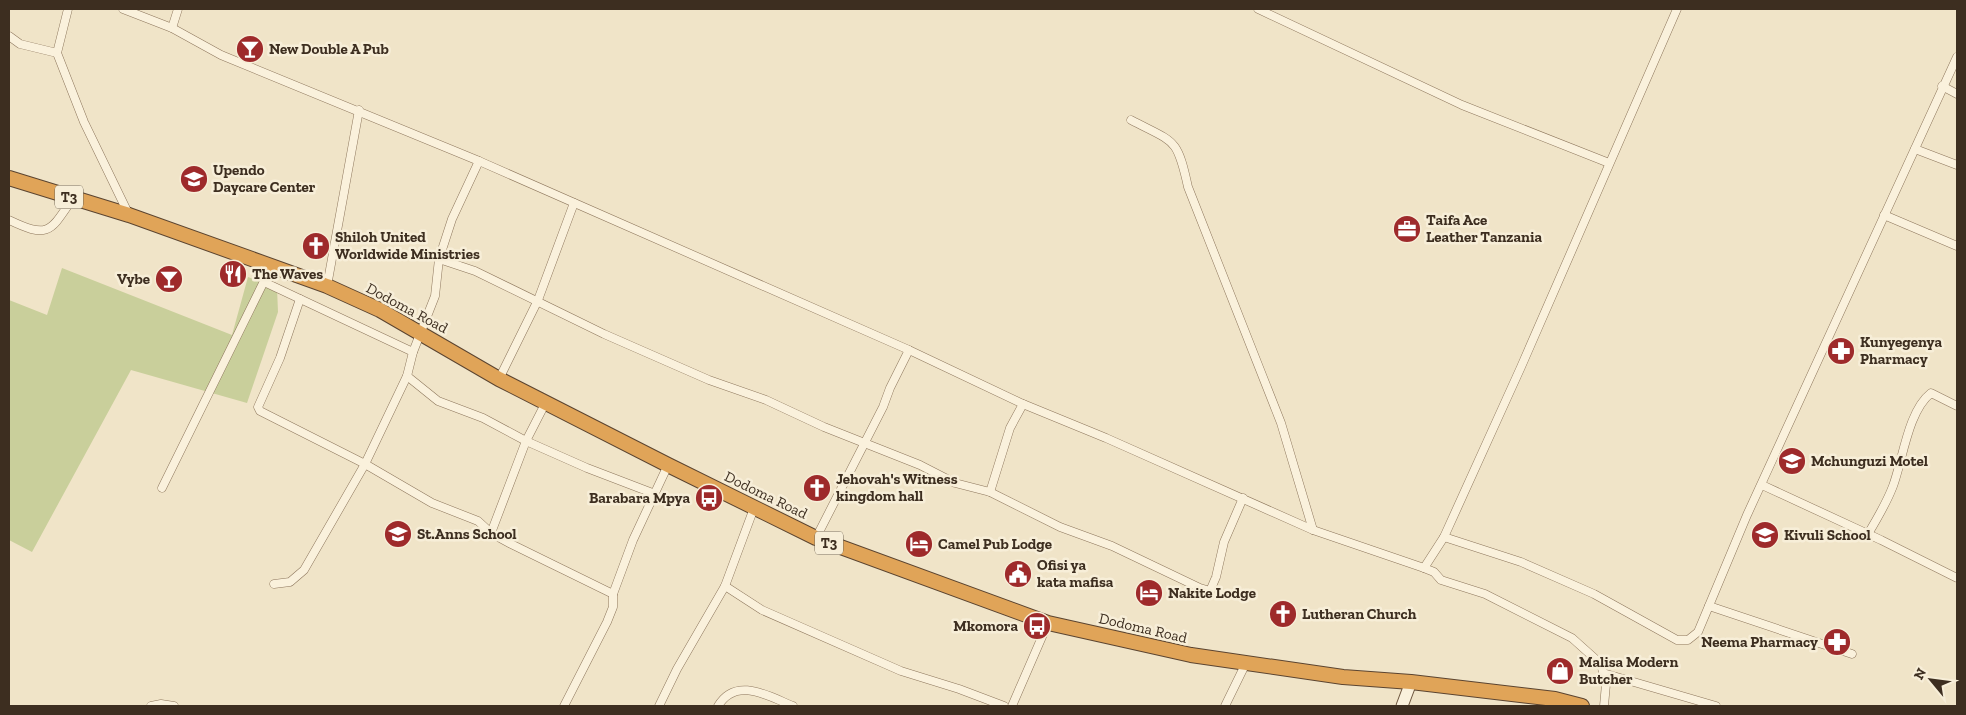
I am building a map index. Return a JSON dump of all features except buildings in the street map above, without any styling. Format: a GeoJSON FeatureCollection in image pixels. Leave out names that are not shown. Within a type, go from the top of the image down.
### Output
{"type":"FeatureCollection","features":[{"type":"Feature","properties":{"kind":"highway","name":"Dodoma Road"},"geometry":{"type":"LineString","coordinates":[[9,178],[129,215],[328,286],[380,310],[499,379],[668,466],[816,538],[1048,622],[1191,655],[1246,664],[1344,677],[1411,682],[1555,700],[1582,706]]}},
{"type":"Feature","properties":{"kind":"street"},"geometry":{"type":"LineString","coordinates":[[68,9],[57,53],[84,122],[129,215]]}},
{"type":"Feature","properties":{"kind":"street"},"geometry":{"type":"LineString","coordinates":[[123,9],[172,28],[221,55],[359,110],[415,136],[479,161],[909,350],[1023,404],[1313,530],[1424,568],[1434,572],[1441,580],[1485,594],[1572,638],[1601,664],[1606,684],[1604,706]]}},
{"type":"Feature","properties":{"kind":"street"},"geometry":{"type":"LineString","coordinates":[[172,28],[178,9]]}},
{"type":"Feature","properties":{"kind":"street"},"geometry":{"type":"LineString","coordinates":[[1258,9],[1462,104],[1609,163]]}},
{"type":"Feature","properties":{"kind":"street"},"geometry":{"type":"LineString","coordinates":[[1424,568],[1444,537],[1521,367],[1677,9]]}},
{"type":"Feature","properties":{"kind":"street"},"geometry":{"type":"LineString","coordinates":[[9,36],[20,44],[57,53]]}},
{"type":"Feature","properties":{"kind":"street"},"geometry":{"type":"LineString","coordinates":[[1444,537],[1521,562],[1594,594],[1677,640],[1688,640],[1698,632],[1762,485],[1942,86],[1957,57]]}},
{"type":"Feature","properties":{"kind":"street"},"geometry":{"type":"LineString","coordinates":[[1942,86],[1957,94]]}},
{"type":"Feature","properties":{"kind":"street"},"geometry":{"type":"LineString","coordinates":[[328,286],[359,110]]}},
{"type":"Feature","properties":{"kind":"street"},"geometry":{"type":"LineString","coordinates":[[1131,120],[1171,140],[1181,154],[1188,187],[1281,423],[1313,530]]}},
{"type":"Feature","properties":{"kind":"street"},"geometry":{"type":"LineString","coordinates":[[1915,149],[1957,165]]}},
{"type":"Feature","properties":{"kind":"street"},"geometry":{"type":"LineString","coordinates":[[274,584],[290,582],[304,570],[365,464],[407,376],[413,352],[435,296],[439,259],[452,219],[479,161]]}},
{"type":"Feature","properties":{"kind":"street"},"geometry":{"type":"LineString","coordinates":[[9,220],[39,232],[52,228],[74,198]]}},
{"type":"Feature","properties":{"kind":"street"},"geometry":{"type":"LineString","coordinates":[[499,379],[538,300],[574,203]]}},
{"type":"Feature","properties":{"kind":"street"},"geometry":{"type":"LineString","coordinates":[[1884,215],[1957,246]]}},
{"type":"Feature","properties":{"kind":"street"},"geometry":{"type":"LineString","coordinates":[[439,259],[475,271],[640,350],[709,380],[766,400],[824,427],[865,442],[954,482],[990,492],[1060,527],[1112,546],[1164,572],[1210,591],[1224,542],[1243,498]]}},
{"type":"Feature","properties":{"kind":"street"},"geometry":{"type":"LineString","coordinates":[[162,488],[272,265]]}},
{"type":"Feature","properties":{"kind":"street"},"geometry":{"type":"LineString","coordinates":[[264,282],[413,352]]}},
{"type":"Feature","properties":{"kind":"street"},"geometry":{"type":"LineString","coordinates":[[300,299],[280,358],[258,407],[260,411],[365,464],[432,503],[478,521],[492,533],[613,594]]}},
{"type":"Feature","properties":{"kind":"street"},"geometry":{"type":"LineString","coordinates":[[816,538],[909,350]]}},
{"type":"Feature","properties":{"kind":"street"},"geometry":{"type":"LineString","coordinates":[[407,376],[438,401],[483,418],[526,441],[655,494]]}},
{"type":"Feature","properties":{"kind":"street"},"geometry":{"type":"LineString","coordinates":[[1868,534],[1893,486],[1911,426],[1925,398],[1931,393],[1957,406]]}},
{"type":"Feature","properties":{"kind":"street"},"geometry":{"type":"LineString","coordinates":[[492,533],[526,441],[546,402]]}},
{"type":"Feature","properties":{"kind":"street"},"geometry":{"type":"LineString","coordinates":[[990,492],[1010,428],[1023,404]]}},
{"type":"Feature","properties":{"kind":"street"},"geometry":{"type":"LineString","coordinates":[[564,706],[607,622],[613,607],[613,594],[633,540],[668,466]]}},
{"type":"Feature","properties":{"kind":"street"},"geometry":{"type":"LineString","coordinates":[[1762,485],[1957,578]]}},
{"type":"Feature","properties":{"kind":"street"},"geometry":{"type":"LineString","coordinates":[[659,706],[677,669],[725,586],[754,508]]}},
{"type":"Feature","properties":{"kind":"street"},"geometry":{"type":"LineString","coordinates":[[725,586],[762,610],[901,671],[959,689],[1004,706]]}},
{"type":"Feature","properties":{"kind":"street"},"geometry":{"type":"LineString","coordinates":[[1709,606],[1852,654]]}},
{"type":"Feature","properties":{"kind":"street"},"geometry":{"type":"LineString","coordinates":[[1012,706],[1048,622]]}},
{"type":"Feature","properties":{"kind":"street"},"geometry":{"type":"LineString","coordinates":[[1225,706],[1246,664]]}},
{"type":"Feature","properties":{"kind":"street"},"geometry":{"type":"LineString","coordinates":[[1603,673],[1716,706]]}},
{"type":"Feature","properties":{"kind":"street"},"geometry":{"type":"LineString","coordinates":[[1402,706],[1411,682]]}},
{"type":"Feature","properties":{"kind":"street"},"geometry":{"type":"LineString","coordinates":[[718,706],[728,693],[740,690],[761,693],[792,706]]}},
{"type":"Feature","properties":{"kind":"street"},"geometry":{"type":"LineString","coordinates":[[151,706],[161,704],[174,706]]}},
{"type":"Feature","properties":{"kind":"green space"},"geometry":{"type":"Polygon","coordinates":[[[62,268],[232,335],[248,277],[277,288],[278,312],[247,403],[131,370],[32,552],[9,540],[9,300],[47,315],[62,268]]]}},
{"type":"Feature","properties":{"kind":"place","name":"New Double A Pub"},"geometry":{"type":"Point","coordinates":[250,49]}},
{"type":"Feature","properties":{"kind":"place","name":"Upendo Daycare Center"},"geometry":{"type":"Point","coordinates":[194,179]}},
{"type":"Feature","properties":{"kind":"place","name":"Taifa Ace Leather Tanzania"},"geometry":{"type":"Point","coordinates":[1407,229]}},
{"type":"Feature","properties":{"kind":"place","name":"Shiloh United Worldwide Ministries"},"geometry":{"type":"Point","coordinates":[316,246]}},
{"type":"Feature","properties":{"kind":"place","name":"The Waves"},"geometry":{"type":"Point","coordinates":[233,274]}},
{"type":"Feature","properties":{"kind":"place","name":"Vybe"},"geometry":{"type":"Point","coordinates":[169,279]}},
{"type":"Feature","properties":{"kind":"place","name":"Kunyegenya Pharmacy"},"geometry":{"type":"Point","coordinates":[1841,351]}},
{"type":"Feature","properties":{"kind":"place","name":"Mchunguzi Motel"},"geometry":{"type":"Point","coordinates":[1792,461]}},
{"type":"Feature","properties":{"kind":"place","name":"Jehovah's Witness kingdom hall"},"geometry":{"type":"Point","coordinates":[817,488]}},
{"type":"Feature","properties":{"kind":"place","name":"Barabara Mpya"},"geometry":{"type":"Point","coordinates":[709,498]}},
{"type":"Feature","properties":{"kind":"place","name":"St.Anns School"},"geometry":{"type":"Point","coordinates":[398,534]}},
{"type":"Feature","properties":{"kind":"place","name":"Kivuli School"},"geometry":{"type":"Point","coordinates":[1765,535]}},
{"type":"Feature","properties":{"kind":"place","name":"Camel Pub Lodge"},"geometry":{"type":"Point","coordinates":[919,544]}},
{"type":"Feature","properties":{"kind":"place","name":"Ofisi ya kata mafisa"},"geometry":{"type":"Point","coordinates":[1018,574]}},
{"type":"Feature","properties":{"kind":"place","name":"Nakite Lodge"},"geometry":{"type":"Point","coordinates":[1149,593]}},
{"type":"Feature","properties":{"kind":"place","name":"Lutheran Church"},"geometry":{"type":"Point","coordinates":[1283,614]}},
{"type":"Feature","properties":{"kind":"place","name":"Mkomora"},"geometry":{"type":"Point","coordinates":[1037,626]}},
{"type":"Feature","properties":{"kind":"place","name":"Neema Pharmacy"},"geometry":{"type":"Point","coordinates":[1837,642]}},
{"type":"Feature","properties":{"kind":"place","name":"Malisa Modern Butcher"},"geometry":{"type":"Point","coordinates":[1560,671]}}]}
